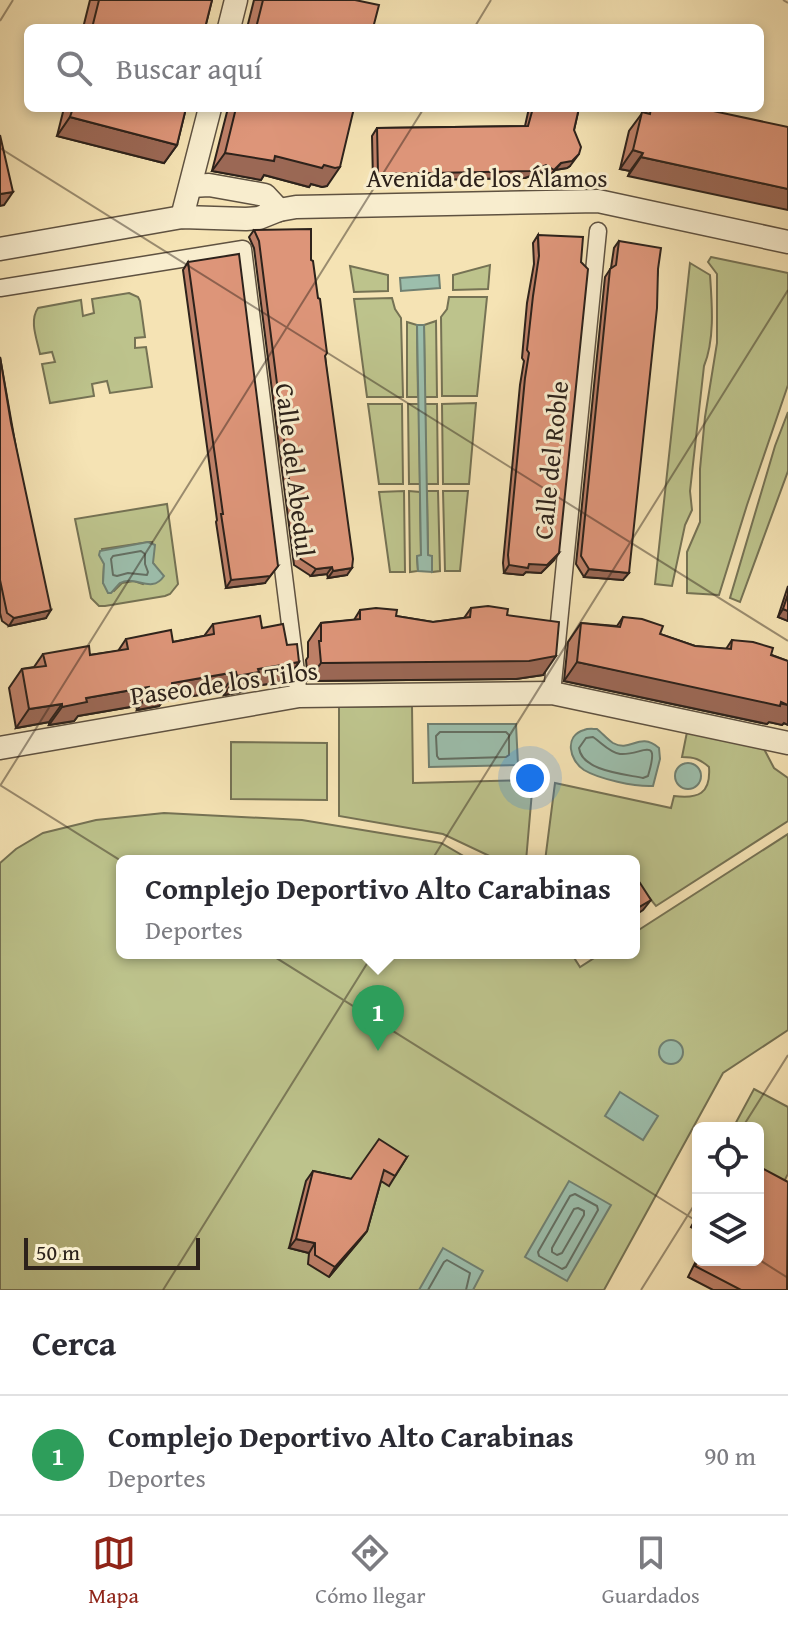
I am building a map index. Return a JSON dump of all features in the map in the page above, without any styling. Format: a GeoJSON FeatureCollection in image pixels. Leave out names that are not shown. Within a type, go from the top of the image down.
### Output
{"type":"FeatureCollection","features":[{"type":"Feature","properties":{"kind":"street"},"geometry":{"type":"LineString","coordinates":[[230,24],[236,0]]}},
{"type":"Feature","properties":{"kind":"street"},"geometry":{"type":"LineString","coordinates":[[182,217],[209,112]]}},
{"type":"Feature","properties":{"kind":"street"},"geometry":{"type":"LineString","coordinates":[[191,186],[209,185],[265,195],[279,210]]}},
{"type":"Feature","properties":{"kind":"street","name":"Avenida de los Álamos"},"geometry":{"type":"LineString","coordinates":[[0,249],[182,217],[259,218],[279,210],[310,206],[598,201],[788,242]]}},
{"type":"Feature","properties":{"kind":"street","name":"Calle del Roble"},"geometry":{"type":"LineString","coordinates":[[552,693],[598,231]]}},
{"type":"Feature","properties":{"kind":"street","name":"Calle del Abedul"},"geometry":{"type":"LineString","coordinates":[[0,288],[243,249],[299,696]]}},
{"type":"Feature","properties":{"kind":"street","name":"Paseo de los Tilos"},"geometry":{"type":"LineString","coordinates":[[0,747],[299,696],[552,693],[788,743]]}},
{"type":"Feature","properties":{"kind":"green space"},"geometry":{"type":"Polygon","coordinates":[[[711,257],[788,273],[788,385],[719,595],[687,593],[687,552],[700,522],[700,469],[717,343],[717,274],[708,262],[711,257]]]}},
{"type":"Feature","properties":{"kind":"green space"},"geometry":{"type":"Polygon","coordinates":[[[690,263],[710,275],[711,333],[704,366],[690,491],[692,510],[685,525],[672,586],[655,584],[690,263]]]}},
{"type":"Feature","properties":{"kind":"green space"},"geometry":{"type":"Polygon","coordinates":[[[490,265],[488,289],[453,290],[453,275],[490,265]]]}},
{"type":"Feature","properties":{"kind":"green space"},"geometry":{"type":"Polygon","coordinates":[[[350,266],[388,275],[388,291],[354,292],[350,266]]]}},
{"type":"Feature","properties":{"kind":"green space"},"geometry":{"type":"Polygon","coordinates":[[[129,293],[140,301],[145,337],[135,338],[135,348],[146,347],[152,387],[110,393],[107,381],[92,384],[94,396],[50,403],[42,364],[55,362],[52,352],[40,354],[34,324],[38,308],[81,300],[83,316],[94,313],[92,299],[129,293]]]}},
{"type":"Feature","properties":{"kind":"green space"},"geometry":{"type":"Polygon","coordinates":[[[449,297],[487,297],[477,396],[442,396],[441,317],[447,309],[449,297]]]}},
{"type":"Feature","properties":{"kind":"green space"},"geometry":{"type":"Polygon","coordinates":[[[392,298],[401,318],[403,397],[367,397],[354,299],[392,298]]]}},
{"type":"Feature","properties":{"kind":"green space"},"geometry":{"type":"Polygon","coordinates":[[[436,321],[437,397],[425,397],[424,325],[436,321]]]}},
{"type":"Feature","properties":{"kind":"green space"},"geometry":{"type":"Polygon","coordinates":[[[407,322],[417,325],[418,397],[407,397],[407,322]]]}},
{"type":"Feature","properties":{"kind":"green space"},"geometry":{"type":"Polygon","coordinates":[[[476,403],[469,484],[443,484],[442,404],[476,403]]]}},
{"type":"Feature","properties":{"kind":"green space"},"geometry":{"type":"Polygon","coordinates":[[[368,404],[402,404],[403,484],[379,484],[368,404]]]}},
{"type":"Feature","properties":{"kind":"green space"},"geometry":{"type":"Polygon","coordinates":[[[408,404],[419,404],[420,484],[409,484],[408,404]]]}},
{"type":"Feature","properties":{"kind":"green space"},"geometry":{"type":"Polygon","coordinates":[[[425,404],[437,404],[438,484],[426,484],[425,404]]]}},
{"type":"Feature","properties":{"kind":"green space"},"geometry":{"type":"Polygon","coordinates":[[[788,412],[788,471],[740,602],[730,598],[788,412]]]}},
{"type":"Feature","properties":{"kind":"green space"},"geometry":{"type":"Polygon","coordinates":[[[404,491],[405,572],[390,572],[379,492],[404,491]]]}},
{"type":"Feature","properties":{"kind":"green space"},"geometry":{"type":"Polygon","coordinates":[[[409,491],[420,492],[421,556],[417,557],[418,571],[410,572],[409,491]]]}},
{"type":"Feature","properties":{"kind":"green space"},"geometry":{"type":"Polygon","coordinates":[[[427,491],[438,491],[440,571],[432,572],[432,556],[428,556],[427,491]]]}},
{"type":"Feature","properties":{"kind":"green space"},"geometry":{"type":"Polygon","coordinates":[[[443,491],[468,491],[460,571],[445,571],[443,491]]]}},
{"type":"Feature","properties":{"kind":"green space"},"geometry":{"type":"Polygon","coordinates":[[[167,504],[178,584],[165,596],[99,606],[91,598],[75,519],[167,504]],[[152,542],[102,549],[103,583],[114,591],[122,583],[134,581],[143,584],[158,570],[153,563],[152,542]]]}},
{"type":"Feature","properties":{"kind":"green space"},"geometry":{"type":"Polygon","coordinates":[[[412,706],[413,783],[533,780],[527,855],[487,855],[443,834],[339,816],[339,707],[412,706]]]}},
{"type":"Feature","properties":{"kind":"green space"},"geometry":{"type":"Polygon","coordinates":[[[687,732],[764,749],[774,768],[788,778],[788,821],[656,906],[640,886],[640,855],[546,855],[555,783],[671,808],[674,796],[696,795],[708,783],[709,767],[697,759],[682,757],[687,732]]]}},
{"type":"Feature","properties":{"kind":"green space"},"geometry":{"type":"Polygon","coordinates":[[[231,742],[327,743],[327,800],[231,799],[231,742]]]}},
{"type":"Feature","properties":{"kind":"green space"},"geometry":{"type":"Polygon","coordinates":[[[164,813],[302,820],[441,843],[462,855],[116,855],[116,959],[575,959],[580,967],[593,959],[640,959],[640,929],[788,834],[788,1030],[723,1073],[696,1122],[692,1122],[692,1130],[604,1290],[0,1290],[0,863],[43,833],[96,820],[164,813]]]}},
{"type":"Feature","properties":{"kind":"green space"},"geometry":{"type":"Polygon","coordinates":[[[754,1089],[788,1107],[788,1174],[781,1187],[764,1178],[764,1122],[736,1122],[754,1089]]]}},
{"type":"Feature","properties":{"kind":"water"},"geometry":{"type":"Polygon","coordinates":[[[439,275],[440,288],[401,291],[400,278],[439,275]]]}},
{"type":"Feature","properties":{"kind":"water"},"geometry":{"type":"Polygon","coordinates":[[[417,325],[424,325],[428,555],[432,556],[432,572],[418,571],[417,556],[421,555],[417,325]]]}},
{"type":"Feature","properties":{"kind":"water"},"geometry":{"type":"Polygon","coordinates":[[[148,542],[155,545],[153,563],[164,576],[154,584],[126,581],[108,593],[103,583],[104,564],[100,551],[148,542]]]}},
{"type":"Feature","properties":{"kind":"water"},"geometry":{"type":"Polygon","coordinates":[[[428,724],[516,724],[518,765],[429,767],[428,724]]]}},
{"type":"Feature","properties":{"kind":"water"},"geometry":{"type":"Polygon","coordinates":[[[586,729],[597,729],[619,745],[646,741],[659,748],[660,759],[653,786],[608,779],[579,766],[572,755],[573,737],[586,729]]]}},
{"type":"Feature","properties":{"kind":"water"},"geometry":{"type":"Polygon","coordinates":[[[688,763],[697,767],[701,776],[697,785],[688,789],[679,785],[675,776],[679,767],[688,763]]]}},
{"type":"Feature","properties":{"kind":"water"},"geometry":{"type":"Polygon","coordinates":[[[666,1040],[676,1040],[683,1047],[683,1057],[676,1064],[666,1064],[659,1057],[659,1047],[666,1040]]]}},
{"type":"Feature","properties":{"kind":"water"},"geometry":{"type":"Polygon","coordinates":[[[620,1092],[658,1116],[643,1140],[605,1116],[620,1092]]]}},
{"type":"Feature","properties":{"kind":"water"},"geometry":{"type":"Polygon","coordinates":[[[569,1181],[611,1205],[567,1281],[525,1257],[569,1181]]]}},
{"type":"Feature","properties":{"kind":"water"},"geometry":{"type":"Polygon","coordinates":[[[443,1248],[483,1271],[473,1290],[419,1290],[443,1248]]]}},
{"type":"Feature","properties":{"kind":"building"},"geometry":{"type":"Polygon","coordinates":[[[99,0],[212,0],[206,24],[93,24],[99,0]]]}},
{"type":"Feature","properties":{"kind":"building"},"geometry":{"type":"Polygon","coordinates":[[[263,0],[355,0],[379,5],[374,24],[257,24],[263,0]]]}},
{"type":"Feature","properties":{"kind":"building"},"geometry":{"type":"Polygon","coordinates":[[[72,112],[185,112],[177,145],[70,117],[72,112]]]}},
{"type":"Feature","properties":{"kind":"building"},"geometry":{"type":"Polygon","coordinates":[[[235,112],[353,112],[340,167],[324,165],[322,168],[275,156],[274,161],[225,153],[235,112]]]}},
{"type":"Feature","properties":{"kind":"building"},"geometry":{"type":"Polygon","coordinates":[[[532,112],[578,112],[574,130],[581,147],[579,154],[554,170],[546,165],[530,171],[378,174],[377,128],[528,126],[532,112]]]}},
{"type":"Feature","properties":{"kind":"building"},"geometry":{"type":"Polygon","coordinates":[[[642,112],[718,112],[788,127],[788,189],[641,157],[643,153],[633,150],[642,112]]]}},
{"type":"Feature","properties":{"kind":"building"},"geometry":{"type":"Polygon","coordinates":[[[0,135],[13,192],[0,194],[0,135]]]}},
{"type":"Feature","properties":{"kind":"building"},"geometry":{"type":"Polygon","coordinates":[[[311,229],[311,260],[320,299],[353,559],[352,568],[333,571],[332,567],[316,569],[299,558],[259,241],[254,230],[311,229]]]}},
{"type":"Feature","properties":{"kind":"building"},"geometry":{"type":"Polygon","coordinates":[[[538,235],[583,237],[581,262],[588,269],[559,553],[547,565],[529,564],[528,568],[509,565],[508,555],[539,256],[538,235]]]}},
{"type":"Feature","properties":{"kind":"building"},"geometry":{"type":"Polygon","coordinates":[[[619,241],[661,248],[629,573],[589,569],[581,556],[610,269],[616,265],[619,241]]]}},
{"type":"Feature","properties":{"kind":"building"},"geometry":{"type":"Polygon","coordinates":[[[239,254],[278,566],[270,576],[231,580],[188,262],[239,254]]]}},
{"type":"Feature","properties":{"kind":"building"},"geometry":{"type":"Polygon","coordinates":[[[0,357],[51,610],[14,618],[7,613],[0,580],[0,357]]]}},
{"type":"Feature","properties":{"kind":"building"},"geometry":{"type":"Polygon","coordinates":[[[788,594],[788,611],[783,609],[788,594]]]}},
{"type":"Feature","properties":{"kind":"building"},"geometry":{"type":"Polygon","coordinates":[[[488,606],[508,609],[507,615],[559,622],[556,656],[529,661],[321,663],[321,623],[360,619],[360,610],[376,608],[397,610],[396,616],[433,622],[470,617],[471,608],[488,606]]]}},
{"type":"Feature","properties":{"kind":"building"},"geometry":{"type":"Polygon","coordinates":[[[260,616],[262,628],[283,624],[287,645],[297,644],[299,662],[237,676],[236,672],[172,683],[172,687],[150,691],[149,687],[86,698],[87,702],[62,707],[62,704],[29,709],[22,669],[46,666],[43,654],[89,646],[90,655],[128,649],[126,639],[171,630],[173,642],[214,634],[213,624],[260,616]]]}},
{"type":"Feature","properties":{"kind":"building"},"geometry":{"type":"Polygon","coordinates":[[[623,617],[663,626],[660,634],[695,646],[731,649],[732,640],[773,648],[771,655],[788,661],[788,705],[781,702],[780,706],[577,662],[581,623],[620,627],[623,617]]]}},
{"type":"Feature","properties":{"kind":"building"},"geometry":{"type":"Polygon","coordinates":[[[640,883],[651,900],[640,906],[640,883]]]}},
{"type":"Feature","properties":{"kind":"building"},"geometry":{"type":"Polygon","coordinates":[[[379,1139],[407,1157],[395,1176],[384,1170],[367,1231],[335,1267],[315,1255],[315,1243],[296,1239],[313,1171],[351,1179],[379,1139]]]}},
{"type":"Feature","properties":{"kind":"building"},"geometry":{"type":"Polygon","coordinates":[[[764,1169],[788,1182],[787,1290],[741,1290],[695,1266],[764,1266],[764,1169]]]}},
{"type":"Feature","properties":{"kind":"place","name":"Complejo Deportivo Alto Carabinas"},"geometry":{"type":"Point","coordinates":[378,1051]}}]}
